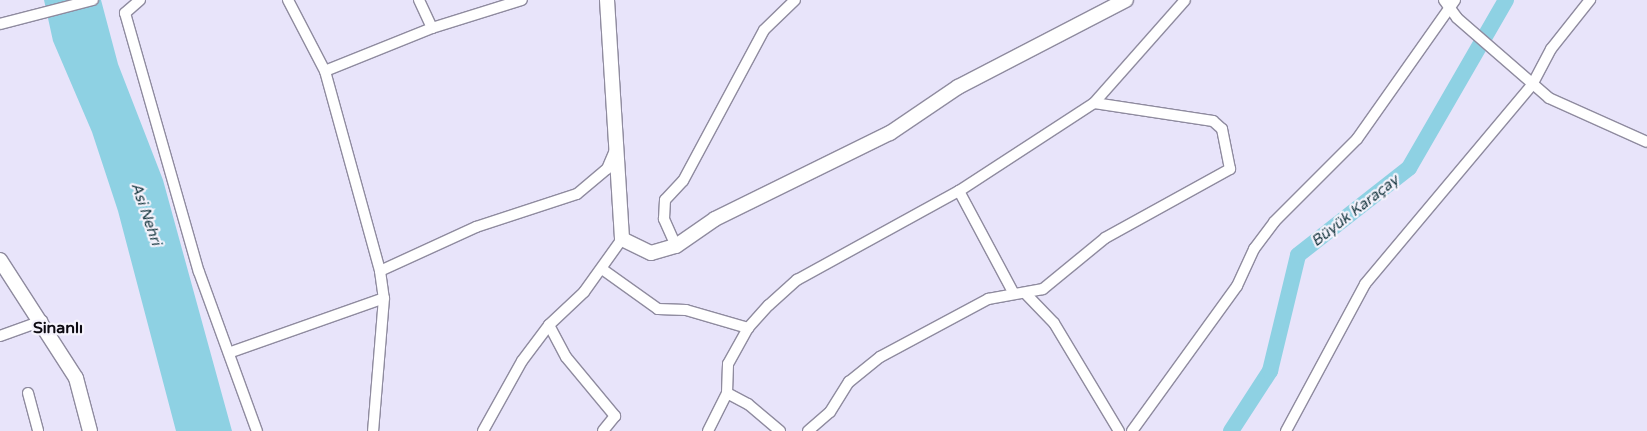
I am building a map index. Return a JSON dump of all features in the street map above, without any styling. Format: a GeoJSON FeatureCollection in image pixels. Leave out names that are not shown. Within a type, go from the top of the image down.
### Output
{"type":"FeatureCollection","features":[{"type":"Feature","properties":{"kind":"street"},"geometry":{"type":"LineString","coordinates":[[0,24],[93,0]]}},
{"type":"Feature","properties":{"kind":"street"},"geometry":{"type":"LineString","coordinates":[[140,0],[125,13],[199,272],[231,352],[258,431]]}},
{"type":"Feature","properties":{"kind":"street"},"geometry":{"type":"LineString","coordinates":[[288,0],[325,71],[380,271],[384,298],[373,431]]}},
{"type":"Feature","properties":{"kind":"street"},"geometry":{"type":"LineString","coordinates":[[419,0],[432,28]]}},
{"type":"Feature","properties":{"kind":"street"},"geometry":{"type":"LineString","coordinates":[[325,71],[432,28],[522,0]]}},
{"type":"Feature","properties":{"kind":"street"},"geometry":{"type":"LineString","coordinates":[[483,431],[522,361],[548,326],[565,314],[602,269],[622,239],[607,0]]}},
{"type":"Feature","properties":{"kind":"street"},"geometry":{"type":"LineString","coordinates":[[676,246],[664,220],[665,200],[683,181],[764,30],[795,0]]}},
{"type":"Feature","properties":{"kind":"street"},"geometry":{"type":"LineString","coordinates":[[622,239],[652,253],[676,246],[715,220],[890,133],[958,87],[1126,0]]}},
{"type":"Feature","properties":{"kind":"street"},"geometry":{"type":"LineString","coordinates":[[708,431],[727,393],[728,364],[748,328],[797,280],[959,191],[1094,103],[1185,0]]}},
{"type":"Feature","properties":{"kind":"street"},"geometry":{"type":"LineString","coordinates":[[1132,431],[1236,286],[1254,249],[1274,222],[1358,139],[1446,4],[1455,0]]}},
{"type":"Feature","properties":{"kind":"street"},"geometry":{"type":"LineString","coordinates":[[1286,431],[1365,284],[1528,82],[1551,49],[1590,0]]}},
{"type":"Feature","properties":{"kind":"street"},"geometry":{"type":"LineString","coordinates":[[1446,4],[1457,18],[1528,82],[1549,98],[1647,142]]}},
{"type":"Feature","properties":{"kind":"street"},"geometry":{"type":"LineString","coordinates":[[808,431],[830,412],[850,382],[880,357],[988,298],[1012,292],[1025,293],[1043,289],[1105,238],[1230,169],[1222,129],[1213,122],[1094,103]]}},
{"type":"Feature","properties":{"kind":"street"},"geometry":{"type":"LineString","coordinates":[[380,271],[476,227],[577,194],[607,169],[616,149]]}},
{"type":"Feature","properties":{"kind":"street"},"geometry":{"type":"LineString","coordinates":[[959,191],[1012,292]]}},
{"type":"Feature","properties":{"kind":"street"},"geometry":{"type":"LineString","coordinates":[[0,260],[42,321],[82,389],[90,431]]}},
{"type":"Feature","properties":{"kind":"street"},"geometry":{"type":"LineString","coordinates":[[602,269],[658,309],[686,310],[748,328]]}},
{"type":"Feature","properties":{"kind":"street"},"geometry":{"type":"LineString","coordinates":[[1025,293],[1054,323],[1119,431]]}},
{"type":"Feature","properties":{"kind":"street"},"geometry":{"type":"LineString","coordinates":[[231,352],[384,298]]}},
{"type":"Feature","properties":{"kind":"street"},"geometry":{"type":"LineString","coordinates":[[0,336],[42,321]]}},
{"type":"Feature","properties":{"kind":"street"},"geometry":{"type":"LineString","coordinates":[[548,326],[566,357],[615,416],[603,431]]}},
{"type":"Feature","properties":{"kind":"street"},"geometry":{"type":"LineString","coordinates":[[727,393],[748,404],[780,431]]}},
{"type":"Feature","properties":{"kind":"street"},"geometry":{"type":"LineString","coordinates":[[28,394],[38,431]]}},
{"type":"Feature","properties":{"kind":"water","name":"Asi Nehri"},"geometry":{"type":"Polygon","coordinates":[[[44,0],[101,0],[118,64],[163,180],[232,431],[176,431],[118,211],[92,132],[53,41],[44,0]]]}},
{"type":"Feature","properties":{"kind":"waterway","name":"Büyük Karaçay"},"geometry":{"type":"LineString","coordinates":[[1231,431],[1270,371],[1298,255],[1409,168],[1506,0]]}},
{"type":"Feature","properties":{"kind":"district","name":"Sinanlı"},"geometry":{"type":"Point","coordinates":[58,328]}}]}
